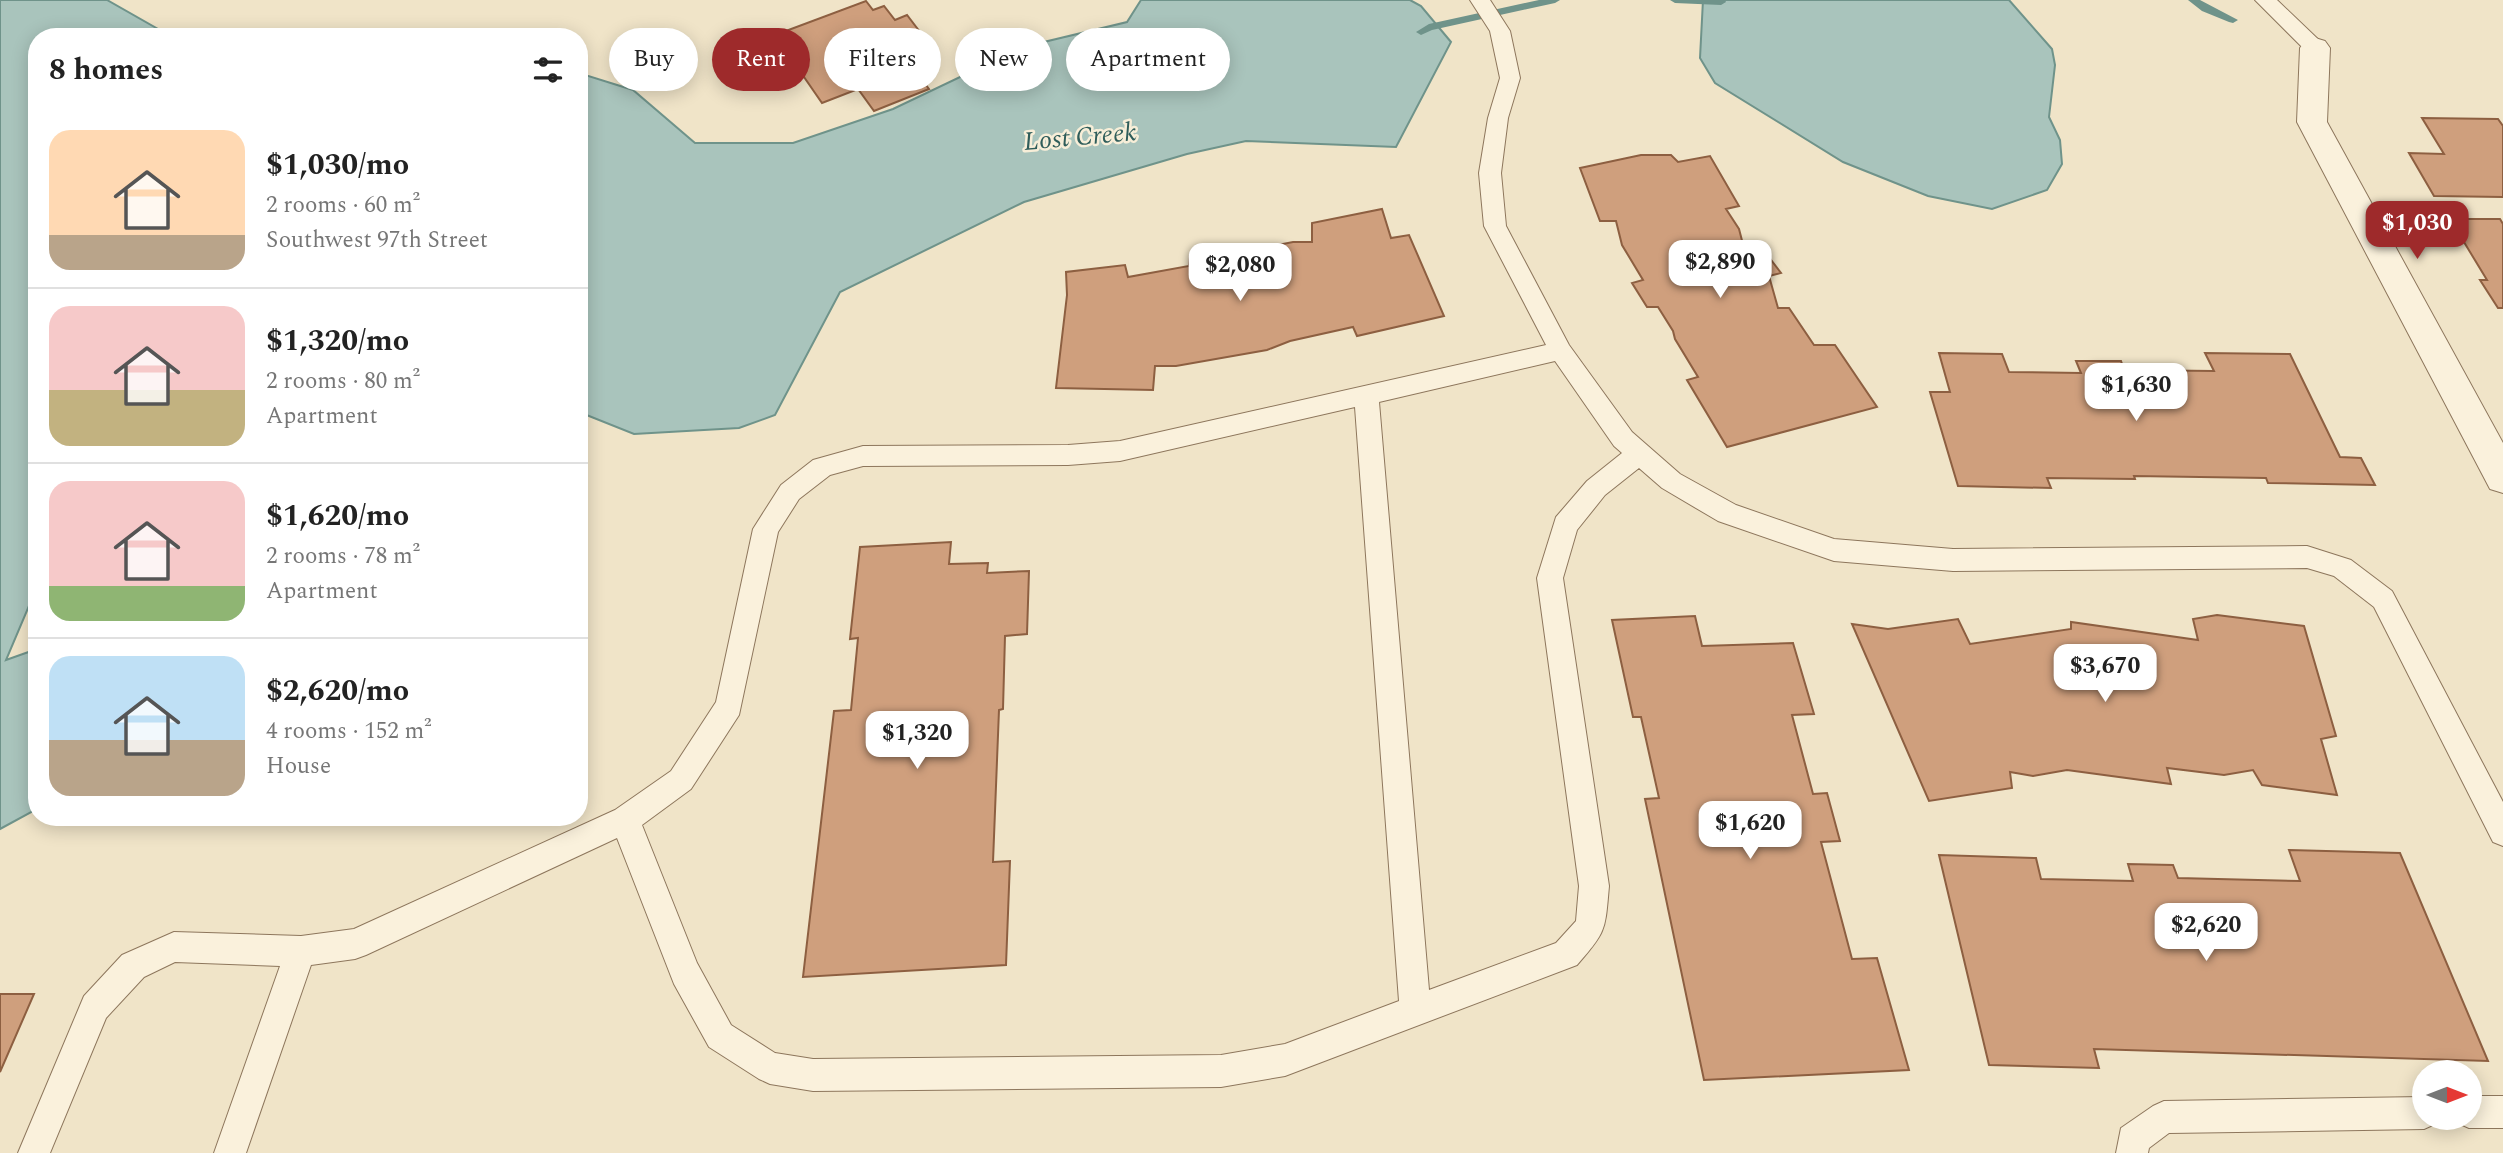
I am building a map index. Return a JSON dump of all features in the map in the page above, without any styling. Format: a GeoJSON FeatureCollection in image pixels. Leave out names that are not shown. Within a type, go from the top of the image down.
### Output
{"type":"FeatureCollection","features":[{"type":"Feature","properties":{"kind":"street"},"geometry":{"type":"LineString","coordinates":[[2315,48],[2312,122],[2503,478]]}},
{"type":"Feature","properties":{"kind":"lane"},"geometry":{"type":"LineString","coordinates":[[1480,0],[1500,30],[1510,78],[1498,118],[1490,173],[1496,226],[1561,351],[1623,439],[1671,481],[1727,513],[1834,550],[1953,560],[2307,557],[2342,568],[2383,599],[2503,832]]}},
{"type":"Feature","properties":{"kind":"lane"},"geometry":{"type":"LineString","coordinates":[[2265,0],[2315,48]]}},
{"type":"Feature","properties":{"kind":"lane"},"geometry":{"type":"LineString","coordinates":[[34,1153],[95,1007],[133,966],[174,947],[301,951],[355,944],[625,820],[681,780],[729,706],[766,529],[790,492],[822,467],[863,456],[1068,455],[1120,451],[1561,351]]}},
{"type":"Feature","properties":{"kind":"lane"},"geometry":{"type":"LineString","coordinates":[[1366,395],[1415,1010]]}},
{"type":"Feature","properties":{"kind":"lane"},"geometry":{"type":"LineString","coordinates":[[625,820],[685,973],[720,1036],[770,1068],[813,1075],[1221,1071],[1285,1060],[1566,954],[1590,927],[1594,886],[1550,578],[1566,525],[1597,488],[1640,453]]}},
{"type":"Feature","properties":{"kind":"lane"},"geometry":{"type":"LineString","coordinates":[[230,1153],[301,951]]}},
{"type":"Feature","properties":{"kind":"lane"},"geometry":{"type":"LineString","coordinates":[[2482,1112],[2503,1112]]}},
{"type":"Feature","properties":{"kind":"lane"},"geometry":{"type":"LineString","coordinates":[[2132,1153],[2133,1140],[2164,1117],[2412,1113]]}},
{"type":"Feature","properties":{"kind":"water"},"geometry":{"type":"Polygon","coordinates":[[[0,0],[107,0],[156,28],[28,28],[28,608],[6,660],[28,652],[28,814],[0,829],[0,0]]]}},
{"type":"Feature","properties":{"kind":"water"},"geometry":{"type":"Polygon","coordinates":[[[1141,0],[1410,0],[1421,6],[1451,42],[1396,147],[1246,141],[1187,154],[1024,202],[840,292],[775,415],[739,428],[634,434],[588,416],[588,76],[609,82],[609,91],[634,91],[695,143],[793,143],[893,109],[931,91],[941,91],[941,86],[955,79],[955,91],[1052,91],[1052,40],[1066,37],[1066,91],[1230,91],[1230,28],[1102,28],[1127,22],[1141,0]]]}},
{"type":"Feature","properties":{"kind":"water"},"geometry":{"type":"Polygon","coordinates":[[[1703,0],[2009,0],[2052,49],[2055,65],[2049,117],[2060,140],[2062,164],[2047,190],[1992,209],[1928,196],[1843,162],[1715,83],[1700,58],[1703,0]]]}},
{"type":"Feature","properties":{"kind":"building"},"geometry":{"type":"Polygon","coordinates":[[[866,1],[873,10],[884,6],[895,20],[907,15],[917,28],[824,28],[824,91],[853,91],[822,103],[810,86],[810,28],[794,28],[866,1]]]}},
{"type":"Feature","properties":{"kind":"building"},"geometry":{"type":"Polygon","coordinates":[[[859,91],[924,91],[874,111],[859,91]]]}},
{"type":"Feature","properties":{"kind":"building"},"geometry":{"type":"Polygon","coordinates":[[[2422,118],[2498,119],[2503,126],[2503,197],[2434,196],[2409,153],[2444,154],[2422,118]]]}},
{"type":"Feature","properties":{"kind":"building"},"geometry":{"type":"Polygon","coordinates":[[[1641,155],[1671,155],[1678,162],[1710,156],[1739,206],[1726,209],[1739,229],[1746,256],[1768,256],[1781,273],[1769,276],[1778,308],[1789,308],[1814,345],[1835,345],[1877,407],[1727,447],[1687,380],[1698,377],[1673,331],[1658,307],[1647,307],[1632,283],[1643,280],[1622,245],[1616,221],[1600,221],[1580,168],[1641,155]]]}},
{"type":"Feature","properties":{"kind":"building"},"geometry":{"type":"Polygon","coordinates":[[[1382,209],[1391,238],[1409,235],[1444,316],[1357,336],[1353,327],[1290,341],[1267,350],[1176,366],[1155,366],[1153,390],[1056,388],[1067,295],[1066,272],[1125,265],[1128,277],[1189,266],[1190,254],[1225,247],[1228,255],[1293,242],[1312,242],[1312,223],[1382,209]]]}},
{"type":"Feature","properties":{"kind":"building"},"geometry":{"type":"Polygon","coordinates":[[[2450,219],[2500,219],[2503,224],[2503,308],[2498,308],[2480,280],[2487,280],[2450,219]]]}},
{"type":"Feature","properties":{"kind":"building"},"geometry":{"type":"Polygon","coordinates":[[[1939,353],[2002,354],[2009,372],[2081,373],[2076,361],[2121,361],[2124,370],[2214,371],[2205,353],[2290,354],[2340,457],[2361,458],[2375,485],[2268,483],[2266,478],[2134,476],[2135,479],[2047,478],[2051,488],[1958,486],[1930,392],[1950,392],[1939,353]]]}},
{"type":"Feature","properties":{"kind":"building"},"geometry":{"type":"Polygon","coordinates":[[[951,542],[949,564],[988,563],[987,573],[1029,571],[1027,634],[1005,636],[1003,709],[999,710],[993,862],[1010,861],[1006,965],[803,977],[834,711],[851,710],[858,638],[850,639],[860,547],[951,542]]]}},
{"type":"Feature","properties":{"kind":"building"},"geometry":{"type":"Polygon","coordinates":[[[2217,615],[2304,626],[2336,736],[2321,739],[2337,795],[2262,785],[2253,770],[2224,775],[2167,768],[2171,784],[2067,770],[2033,776],[2010,772],[2012,788],[1929,801],[1852,624],[1888,629],[1958,619],[1970,644],[2071,629],[2071,622],[2198,640],[2193,619],[2217,615]]]}},
{"type":"Feature","properties":{"kind":"building"},"geometry":{"type":"Polygon","coordinates":[[[1695,616],[1702,646],[1793,643],[1814,714],[1792,715],[1813,794],[1827,793],[1840,841],[1821,842],[1852,959],[1877,958],[1909,1070],[1704,1080],[1645,799],[1659,798],[1641,717],[1633,717],[1612,620],[1695,616]]]}},
{"type":"Feature","properties":{"kind":"building"},"geometry":{"type":"Polygon","coordinates":[[[2289,850],[2400,853],[2488,1061],[2094,1049],[2099,1068],[1989,1065],[1939,855],[2036,858],[2041,879],[2133,881],[2128,864],[2173,865],[2178,878],[2300,881],[2289,850]]]}},
{"type":"Feature","properties":{"kind":"building"},"geometry":{"type":"Polygon","coordinates":[[[0,994],[34,994],[0,1072],[0,994]]]}},
{"type":"Feature","properties":{"kind":"waterway","name":"Lost Creek"},"geometry":{"type":"LineString","coordinates":[[1421,32],[1429,27],[1555,0]]}},
{"type":"Feature","properties":{"kind":"waterway","name":"Lost Creek"},"geometry":{"type":"LineString","coordinates":[[1675,0],[1721,2]]}},
{"type":"Feature","properties":{"kind":"waterway","name":"Lost Creek"},"geometry":{"type":"LineString","coordinates":[[2193,0],[2206,9],[2233,20]]}}]}
